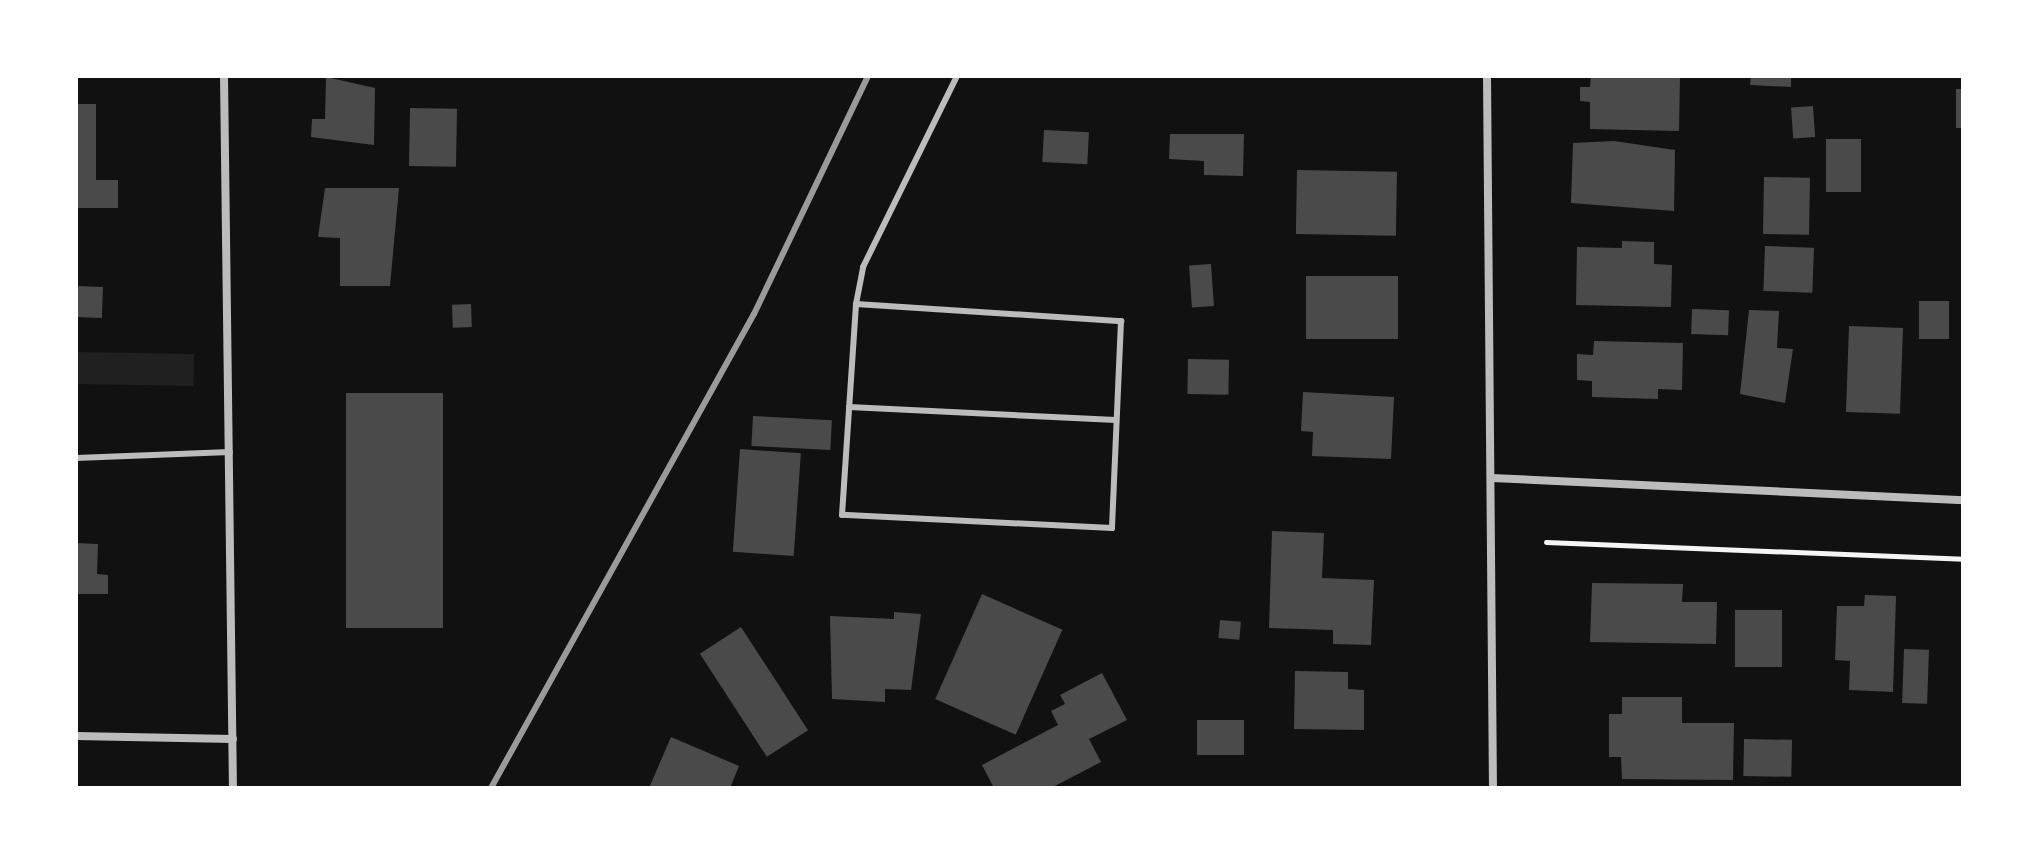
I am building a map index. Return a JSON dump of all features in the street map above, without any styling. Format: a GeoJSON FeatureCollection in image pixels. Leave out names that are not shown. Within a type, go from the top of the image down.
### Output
{"type":"FeatureCollection","features":[{"type":"Feature","properties":{"kind":"street"},"geometry":{"type":"LineString","coordinates":[[224,76],[233,788]]}},
{"type":"Feature","properties":{"kind":"street"},"geometry":{"type":"LineString","coordinates":[[1487,76],[1493,788]]}},
{"type":"Feature","properties":{"kind":"street"},"geometry":{"type":"LineString","coordinates":[[1492,478],[1963,500]]}},
{"type":"Feature","properties":{"kind":"street"},"geometry":{"type":"LineString","coordinates":[[76,736],[233,739]]}},
{"type":"Feature","properties":{"kind":"lane"},"geometry":{"type":"LineString","coordinates":[[856,304],[1121,321],[1112,528],[842,515],[856,304],[863,267],[957,76]]}},
{"type":"Feature","properties":{"kind":"lane"},"geometry":{"type":"LineString","coordinates":[[849,407],[1116,420]]}},
{"type":"Feature","properties":{"kind":"lane"},"geometry":{"type":"LineString","coordinates":[[76,458],[230,452]]}},
{"type":"Feature","properties":{"kind":"path"},"geometry":{"type":"LineString","coordinates":[[1546,542],[1963,559]]}},
{"type":"Feature","properties":{"kind":"shaded area"},"geometry":{"type":"Polygon","coordinates":[[[76,352],[194,354],[193,386],[76,384],[76,352]]]}},
{"type":"Feature","properties":{"kind":"building"},"geometry":{"type":"Polygon","coordinates":[[[1591,76],[1680,76],[1679,131],[1590,129],[1590,102],[1580,101],[1580,87],[1590,87],[1591,76]]]}},
{"type":"Feature","properties":{"kind":"building"},"geometry":{"type":"Polygon","coordinates":[[[1751,76],[1791,76],[1791,87],[1750,85],[1751,76]]]}},
{"type":"Feature","properties":{"kind":"building"},"geometry":{"type":"Polygon","coordinates":[[[326,77],[375,88],[374,145],[311,137],[312,119],[325,119],[326,77]]]}},
{"type":"Feature","properties":{"kind":"building"},"geometry":{"type":"Polygon","coordinates":[[[1956,89],[1963,89],[1963,128],[1956,128],[1956,89]]]}},
{"type":"Feature","properties":{"kind":"building"},"geometry":{"type":"Polygon","coordinates":[[[76,104],[96,104],[96,180],[118,180],[118,208],[76,208],[76,104]]]}},
{"type":"Feature","properties":{"kind":"building"},"geometry":{"type":"Polygon","coordinates":[[[1813,106],[1815,137],[1793,138],[1791,108],[1813,106]]]}},
{"type":"Feature","properties":{"kind":"building"},"geometry":{"type":"Polygon","coordinates":[[[410,108],[457,109],[456,167],[409,166],[410,108]]]}},
{"type":"Feature","properties":{"kind":"building"},"geometry":{"type":"Polygon","coordinates":[[[1044,130],[1089,132],[1087,164],[1042,162],[1044,130]]]}},
{"type":"Feature","properties":{"kind":"building"},"geometry":{"type":"Polygon","coordinates":[[[1170,134],[1244,134],[1243,176],[1204,175],[1204,161],[1169,159],[1170,134]]]}},
{"type":"Feature","properties":{"kind":"building"},"geometry":{"type":"Polygon","coordinates":[[[1826,139],[1861,139],[1861,192],[1826,192],[1826,139]]]}},
{"type":"Feature","properties":{"kind":"building"},"geometry":{"type":"Polygon","coordinates":[[[1614,141],[1675,150],[1674,211],[1571,203],[1573,143],[1614,141]]]}},
{"type":"Feature","properties":{"kind":"building"},"geometry":{"type":"Polygon","coordinates":[[[1297,170],[1397,172],[1396,236],[1296,234],[1297,170]]]}},
{"type":"Feature","properties":{"kind":"building"},"geometry":{"type":"Polygon","coordinates":[[[1764,177],[1810,178],[1809,235],[1763,234],[1764,177]]]}},
{"type":"Feature","properties":{"kind":"building"},"geometry":{"type":"Polygon","coordinates":[[[325,188],[399,188],[390,286],[340,286],[340,238],[318,237],[325,188]]]}},
{"type":"Feature","properties":{"kind":"building"},"geometry":{"type":"Polygon","coordinates":[[[1622,241],[1654,242],[1654,264],[1672,265],[1671,307],[1576,305],[1577,247],[1622,248],[1622,241]]]}},
{"type":"Feature","properties":{"kind":"building"},"geometry":{"type":"Polygon","coordinates":[[[1765,246],[1814,248],[1812,293],[1763,291],[1765,246]]]}},
{"type":"Feature","properties":{"kind":"building"},"geometry":{"type":"Polygon","coordinates":[[[1211,264],[1214,306],[1192,307],[1189,266],[1211,264]]]}},
{"type":"Feature","properties":{"kind":"building"},"geometry":{"type":"Polygon","coordinates":[[[1306,276],[1398,276],[1398,339],[1306,339],[1306,276]]]}},
{"type":"Feature","properties":{"kind":"building"},"geometry":{"type":"Polygon","coordinates":[[[76,286],[103,287],[102,318],[76,317],[76,286]]]}},
{"type":"Feature","properties":{"kind":"building"},"geometry":{"type":"Polygon","coordinates":[[[1919,301],[1949,301],[1949,339],[1919,339],[1919,301]]]}},
{"type":"Feature","properties":{"kind":"building"},"geometry":{"type":"Polygon","coordinates":[[[471,304],[472,327],[453,328],[452,305],[471,304]]]}},
{"type":"Feature","properties":{"kind":"building"},"geometry":{"type":"Polygon","coordinates":[[[1692,309],[1729,310],[1728,335],[1691,334],[1692,309]]]}},
{"type":"Feature","properties":{"kind":"building"},"geometry":{"type":"Polygon","coordinates":[[[1749,310],[1779,311],[1777,348],[1793,349],[1785,403],[1740,394],[1749,310]]]}},
{"type":"Feature","properties":{"kind":"building"},"geometry":{"type":"Polygon","coordinates":[[[1849,326],[1903,328],[1900,414],[1846,412],[1849,326]]]}},
{"type":"Feature","properties":{"kind":"building"},"geometry":{"type":"Polygon","coordinates":[[[1594,341],[1683,343],[1682,390],[1658,389],[1658,399],[1592,397],[1592,381],[1577,380],[1577,354],[1593,355],[1594,341]]]}},
{"type":"Feature","properties":{"kind":"building"},"geometry":{"type":"Polygon","coordinates":[[[1188,359],[1229,360],[1228,395],[1187,394],[1188,359]]]}},
{"type":"Feature","properties":{"kind":"building"},"geometry":{"type":"Polygon","coordinates":[[[1303,392],[1394,397],[1391,459],[1312,456],[1313,432],[1301,431],[1303,392]]]}},
{"type":"Feature","properties":{"kind":"building"},"geometry":{"type":"Polygon","coordinates":[[[346,393],[443,393],[443,628],[346,628],[346,393]]]}},
{"type":"Feature","properties":{"kind":"building"},"geometry":{"type":"Polygon","coordinates":[[[753,416],[832,420],[830,450],[751,446],[753,416]]]}},
{"type":"Feature","properties":{"kind":"building"},"geometry":{"type":"Polygon","coordinates":[[[740,449],[801,453],[794,556],[733,552],[740,449]]]}},
{"type":"Feature","properties":{"kind":"building"},"geometry":{"type":"Polygon","coordinates":[[[1272,531],[1324,533],[1322,578],[1374,580],[1371,645],[1333,644],[1333,630],[1269,628],[1272,531]]]}},
{"type":"Feature","properties":{"kind":"building"},"geometry":{"type":"Polygon","coordinates":[[[76,543],[98,544],[97,574],[108,575],[108,594],[76,594],[76,543]]]}},
{"type":"Feature","properties":{"kind":"building"},"geometry":{"type":"Polygon","coordinates":[[[1592,583],[1683,584],[1682,602],[1717,602],[1716,644],[1590,642],[1592,583]]]}},
{"type":"Feature","properties":{"kind":"building"},"geometry":{"type":"Polygon","coordinates":[[[982,594],[1062,630],[1016,735],[935,699],[982,594]]]}},
{"type":"Feature","properties":{"kind":"building"},"geometry":{"type":"Polygon","coordinates":[[[1865,595],[1896,596],[1893,692],[1849,690],[1850,661],[1835,660],[1837,606],[1864,606],[1865,595]]]}},
{"type":"Feature","properties":{"kind":"building"},"geometry":{"type":"Polygon","coordinates":[[[1735,610],[1782,610],[1782,667],[1735,667],[1735,610]]]}},
{"type":"Feature","properties":{"kind":"building"},"geometry":{"type":"Polygon","coordinates":[[[894,612],[921,614],[911,690],[885,689],[885,702],[832,699],[830,616],[894,619],[894,612]]]}},
{"type":"Feature","properties":{"kind":"building"},"geometry":{"type":"Polygon","coordinates":[[[1220,620],[1241,622],[1239,640],[1218,638],[1220,620]]]}},
{"type":"Feature","properties":{"kind":"building"},"geometry":{"type":"Polygon","coordinates":[[[741,627],[808,730],[767,757],[700,654],[741,627]]]}},
{"type":"Feature","properties":{"kind":"building"},"geometry":{"type":"Polygon","coordinates":[[[1904,649],[1929,650],[1927,704],[1902,703],[1904,649]]]}},
{"type":"Feature","properties":{"kind":"building"},"geometry":{"type":"Polygon","coordinates":[[[1295,671],[1348,672],[1348,689],[1364,690],[1364,730],[1294,729],[1295,671]]]}},
{"type":"Feature","properties":{"kind":"building"},"geometry":{"type":"Polygon","coordinates":[[[1102,673],[1127,720],[1089,739],[1101,762],[1051,788],[994,788],[982,765],[1058,725],[1051,711],[1065,704],[1060,695],[1102,673]]]}},
{"type":"Feature","properties":{"kind":"building"},"geometry":{"type":"Polygon","coordinates":[[[1622,697],[1682,697],[1682,723],[1734,723],[1733,780],[1622,779],[1621,757],[1609,757],[1609,714],[1622,714],[1622,697]]]}},
{"type":"Feature","properties":{"kind":"building"},"geometry":{"type":"Polygon","coordinates":[[[1197,720],[1244,720],[1244,755],[1197,755],[1197,720]]]}},
{"type":"Feature","properties":{"kind":"building"},"geometry":{"type":"Polygon","coordinates":[[[671,737],[739,766],[730,788],[649,788],[671,737]]]}},
{"type":"Feature","properties":{"kind":"building"},"geometry":{"type":"Polygon","coordinates":[[[1744,739],[1792,740],[1791,777],[1743,776],[1744,739]]]}},
{"type":"Feature","properties":{"kind":"railway"},"geometry":{"type":"LineString","coordinates":[[491,788],[754,314],[868,76]]}}]}
